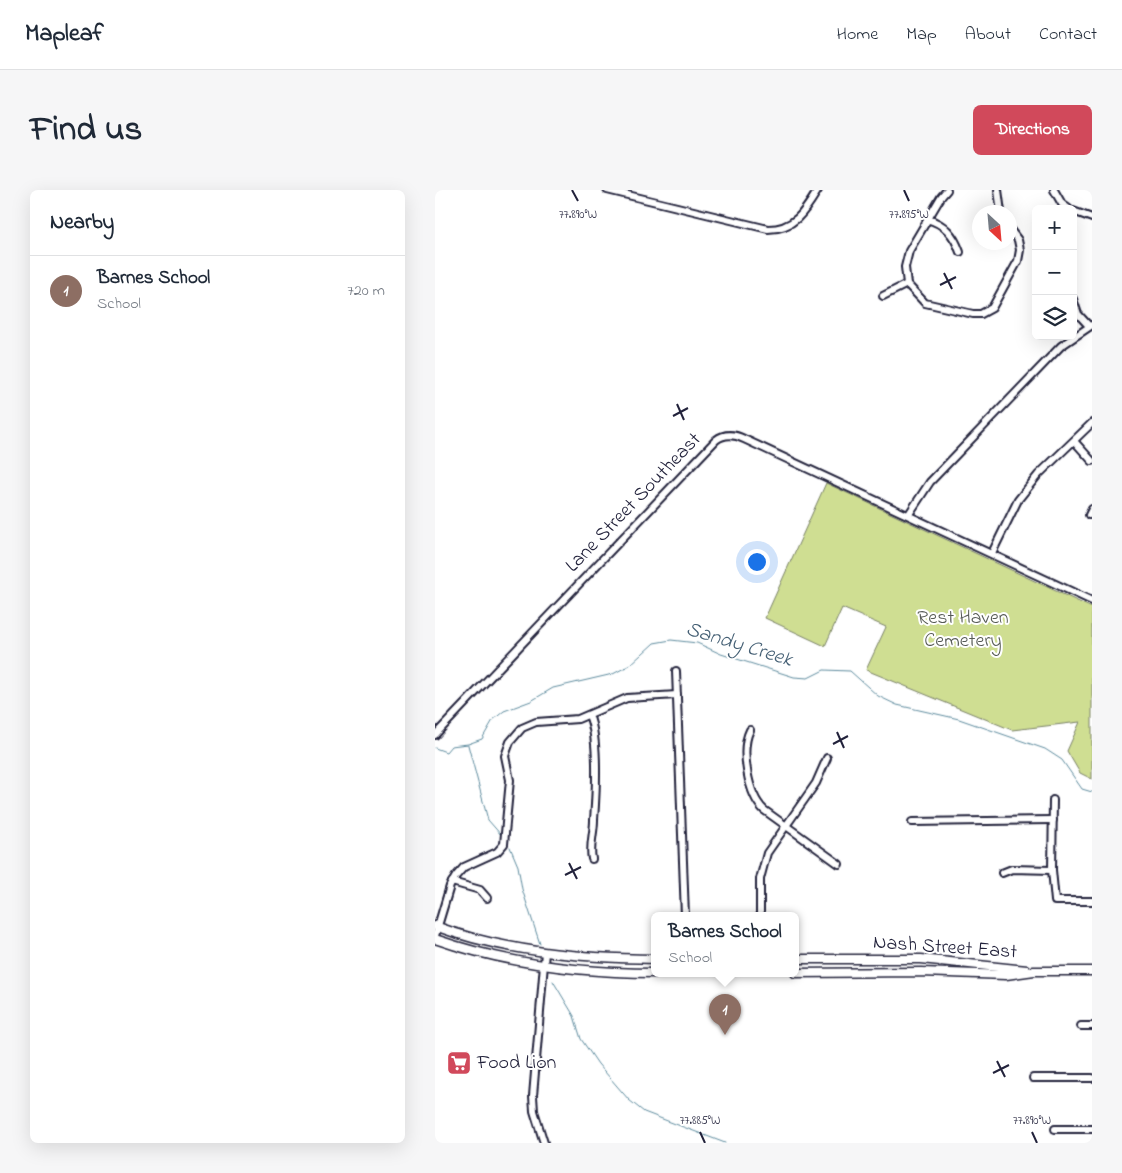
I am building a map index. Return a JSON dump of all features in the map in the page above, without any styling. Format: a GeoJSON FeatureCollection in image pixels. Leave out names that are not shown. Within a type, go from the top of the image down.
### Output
{"type":"FeatureCollection","features":[{"type":"Feature","properties":{"kind":"main road"},"geometry":{"type":"LineString","coordinates":[[437,926],[507,945],[545,952],[607,958],[651,959]]}},
{"type":"Feature","properties":{"kind":"main road"},"geometry":{"type":"LineString","coordinates":[[435,938],[480,953],[543,967],[593,972],[651,973]]}},
{"type":"Feature","properties":{"kind":"main road","name":"Nash Street East"},"geometry":{"type":"LineString","coordinates":[[799,959],[921,959],[1016,967],[1034,971]]}},
{"type":"Feature","properties":{"kind":"main road"},"geometry":{"type":"LineString","coordinates":[[1034,971],[1092,971]]}},
{"type":"Feature","properties":{"kind":"main road","name":"Nash Street East"},"geometry":{"type":"LineString","coordinates":[[799,973],[921,972],[1006,974],[1034,971]]}},
{"type":"Feature","properties":{"kind":"street"},"geometry":{"type":"LineString","coordinates":[[607,190],[768,229],[777,229],[794,222],[818,190]]}},
{"type":"Feature","properties":{"kind":"street"},"geometry":{"type":"LineString","coordinates":[[947,190],[927,219],[907,255],[905,267],[907,284],[919,298],[933,306],[973,314],[986,312],[996,303],[1020,257],[1019,240],[1017,238]]}},
{"type":"Feature","properties":{"kind":"street"},"geometry":{"type":"LineString","coordinates":[[998,190],[1000,205]]}},
{"type":"Feature","properties":{"kind":"street"},"geometry":{"type":"LineString","coordinates":[[1054,190],[1063,205]]}},
{"type":"Feature","properties":{"kind":"street"},"geometry":{"type":"LineString","coordinates":[[1077,212],[1092,218]]}},
{"type":"Feature","properties":{"kind":"street"},"geometry":{"type":"LineString","coordinates":[[927,219],[935,221],[948,230],[960,252]]}},
{"type":"Feature","properties":{"kind":"street"},"geometry":{"type":"LineString","coordinates":[[883,296],[907,284]]}},
{"type":"Feature","properties":{"kind":"street"},"geometry":{"type":"LineString","coordinates":[[909,514],[930,482],[1061,346],[1091,325],[1079,314],[1077,309]]}},
{"type":"Feature","properties":{"kind":"street"},"geometry":{"type":"LineString","coordinates":[[992,553],[1018,500],[1038,476],[1092,423]]}},
{"type":"Feature","properties":{"kind":"street","name":"Lane Street Southeast"},"geometry":{"type":"LineString","coordinates":[[435,735],[696,461],[724,435],[737,436],[744,439],[1092,600]]}},
{"type":"Feature","properties":{"kind":"street"},"geometry":{"type":"LineString","coordinates":[[1073,441],[1092,461]]}},
{"type":"Feature","properties":{"kind":"street"},"geometry":{"type":"LineString","coordinates":[[676,671],[685,912]]}},
{"type":"Feature","properties":{"kind":"street"},"geometry":{"type":"LineString","coordinates":[[435,938],[437,926],[452,882],[464,867],[495,854],[504,844],[510,780],[505,756],[508,746],[515,736],[530,723],[570,721],[589,715],[627,698],[677,695]]}},
{"type":"Feature","properties":{"kind":"street"},"geometry":{"type":"LineString","coordinates":[[589,715],[594,730],[595,753],[594,821],[590,850],[592,859]]}},
{"type":"Feature","properties":{"kind":"street"},"geometry":{"type":"LineString","coordinates":[[750,730],[746,746],[752,794],[764,810],[839,864]]}},
{"type":"Feature","properties":{"kind":"street"},"geometry":{"type":"LineString","coordinates":[[760,912],[760,879],[764,862],[771,846],[816,783],[827,758]]}},
{"type":"Feature","properties":{"kind":"street"},"geometry":{"type":"LineString","coordinates":[[1053,800],[1052,870],[1055,901],[1092,901]]}},
{"type":"Feature","properties":{"kind":"street"},"geometry":{"type":"LineString","coordinates":[[912,822],[1053,820]]}},
{"type":"Feature","properties":{"kind":"street"},"geometry":{"type":"LineString","coordinates":[[1002,873],[1011,870],[1052,870]]}},
{"type":"Feature","properties":{"kind":"street"},"geometry":{"type":"LineString","coordinates":[[452,882],[480,890],[487,898]]}},
{"type":"Feature","properties":{"kind":"street"},"geometry":{"type":"LineString","coordinates":[[544,1143],[534,1111],[533,1096],[545,952]]}},
{"type":"Feature","properties":{"kind":"street"},"geometry":{"type":"LineString","coordinates":[[1081,1026],[1092,1026]]}},
{"type":"Feature","properties":{"kind":"street"},"geometry":{"type":"LineString","coordinates":[[1033,1078],[1092,1078]]}},
{"type":"Feature","properties":{"kind":"street"},"geometry":{"type":"LineString","coordinates":[[1055,1130],[1092,1129]]}},
{"type":"Feature","properties":{"kind":"green space","name":"Rest Haven Cemetery"},"geometry":{"type":"Polygon","coordinates":[[[826,483],[1092,608],[1092,779],[1080,773],[1067,751],[1080,722],[1012,730],[866,670],[886,627],[842,608],[825,646],[765,618],[826,483]]]}},
{"type":"Feature","properties":{"kind":"waterway","name":"Sandy Creek"},"geometry":{"type":"LineString","coordinates":[[435,748],[446,752],[451,746],[468,744],[482,739],[493,720],[504,711],[531,701],[553,688],[613,674],[630,665],[654,643],[671,640],[697,643],[721,654],[794,677],[808,678],[824,670],[850,671],[878,696],[897,705],[959,719],[1045,749],[1062,760],[1082,789],[1092,792]]}},
{"type":"Feature","properties":{"kind":"waterway"},"geometry":{"type":"LineString","coordinates":[[468,745],[488,820],[502,836]]}},
{"type":"Feature","properties":{"kind":"waterway"},"geometry":{"type":"LineString","coordinates":[[510,847],[518,866],[522,889],[540,944]]}},
{"type":"Feature","properties":{"kind":"waterway"},"geometry":{"type":"LineString","coordinates":[[553,981],[574,1016],[581,1039],[598,1064],[629,1100],[644,1112],[725,1143]]}},
{"type":"Feature","properties":{"kind":"place","name":"Barnes School"},"geometry":{"type":"Point","coordinates":[725,1035]}},
{"type":"Feature","properties":{"kind":"place","name":"Food Lion"},"geometry":{"type":"Point","coordinates":[459,1063]}}]}
